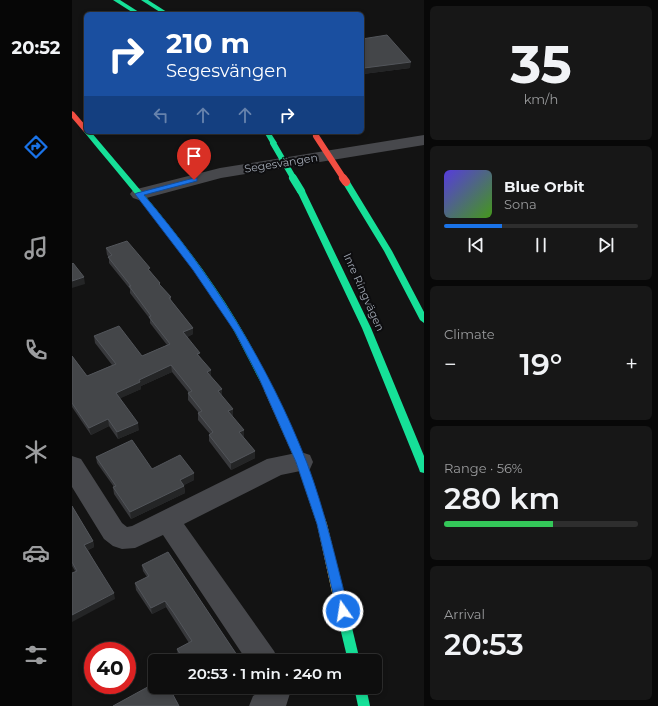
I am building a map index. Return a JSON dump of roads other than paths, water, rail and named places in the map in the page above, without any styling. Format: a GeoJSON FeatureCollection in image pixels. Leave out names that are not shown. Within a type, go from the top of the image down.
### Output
{"type":"FeatureCollection","features":[{"type":"Feature","properties":{"kind":"main road"},"geometry":{"type":"LineString","coordinates":[[116,0],[136,12]]}},
{"type":"Feature","properties":{"kind":"main road"},"geometry":{"type":"LineString","coordinates":[[144,0],[163,12]]}},
{"type":"Feature","properties":{"kind":"main road"},"geometry":{"type":"LineString","coordinates":[[72,113],[84,127]]}},
{"type":"Feature","properties":{"kind":"main road"},"geometry":{"type":"LineString","coordinates":[[89,134],[156,214],[196,268],[239,331],[263,376],[301,462],[322,524],[352,654]]}},
{"type":"Feature","properties":{"kind":"main road","name":"Inre Ringvägen"},"geometry":{"type":"LineString","coordinates":[[268,134],[332,251],[372,340],[424,469]]}},
{"type":"Feature","properties":{"kind":"main road"},"geometry":{"type":"LineString","coordinates":[[314,134],[346,182],[388,251],[424,320]]}},
{"type":"Feature","properties":{"kind":"main road"},"geometry":{"type":"LineString","coordinates":[[361,694],[364,706]]}},
{"type":"Feature","properties":{"kind":"street","name":"Segesvängen"},"geometry":{"type":"LineString","coordinates":[[139,194],[220,173],[424,140]]}},
{"type":"Feature","properties":{"kind":"street"},"geometry":{"type":"LineString","coordinates":[[72,466],[113,531],[122,538],[135,537],[168,522],[276,466],[301,462]]}},
{"type":"Feature","properties":{"kind":"street"},"geometry":{"type":"LineString","coordinates":[[168,522],[259,654]]}},
{"type":"Feature","properties":{"kind":"street"},"geometry":{"type":"LineString","coordinates":[[264,706],[274,700],[275,694]]}}]}
